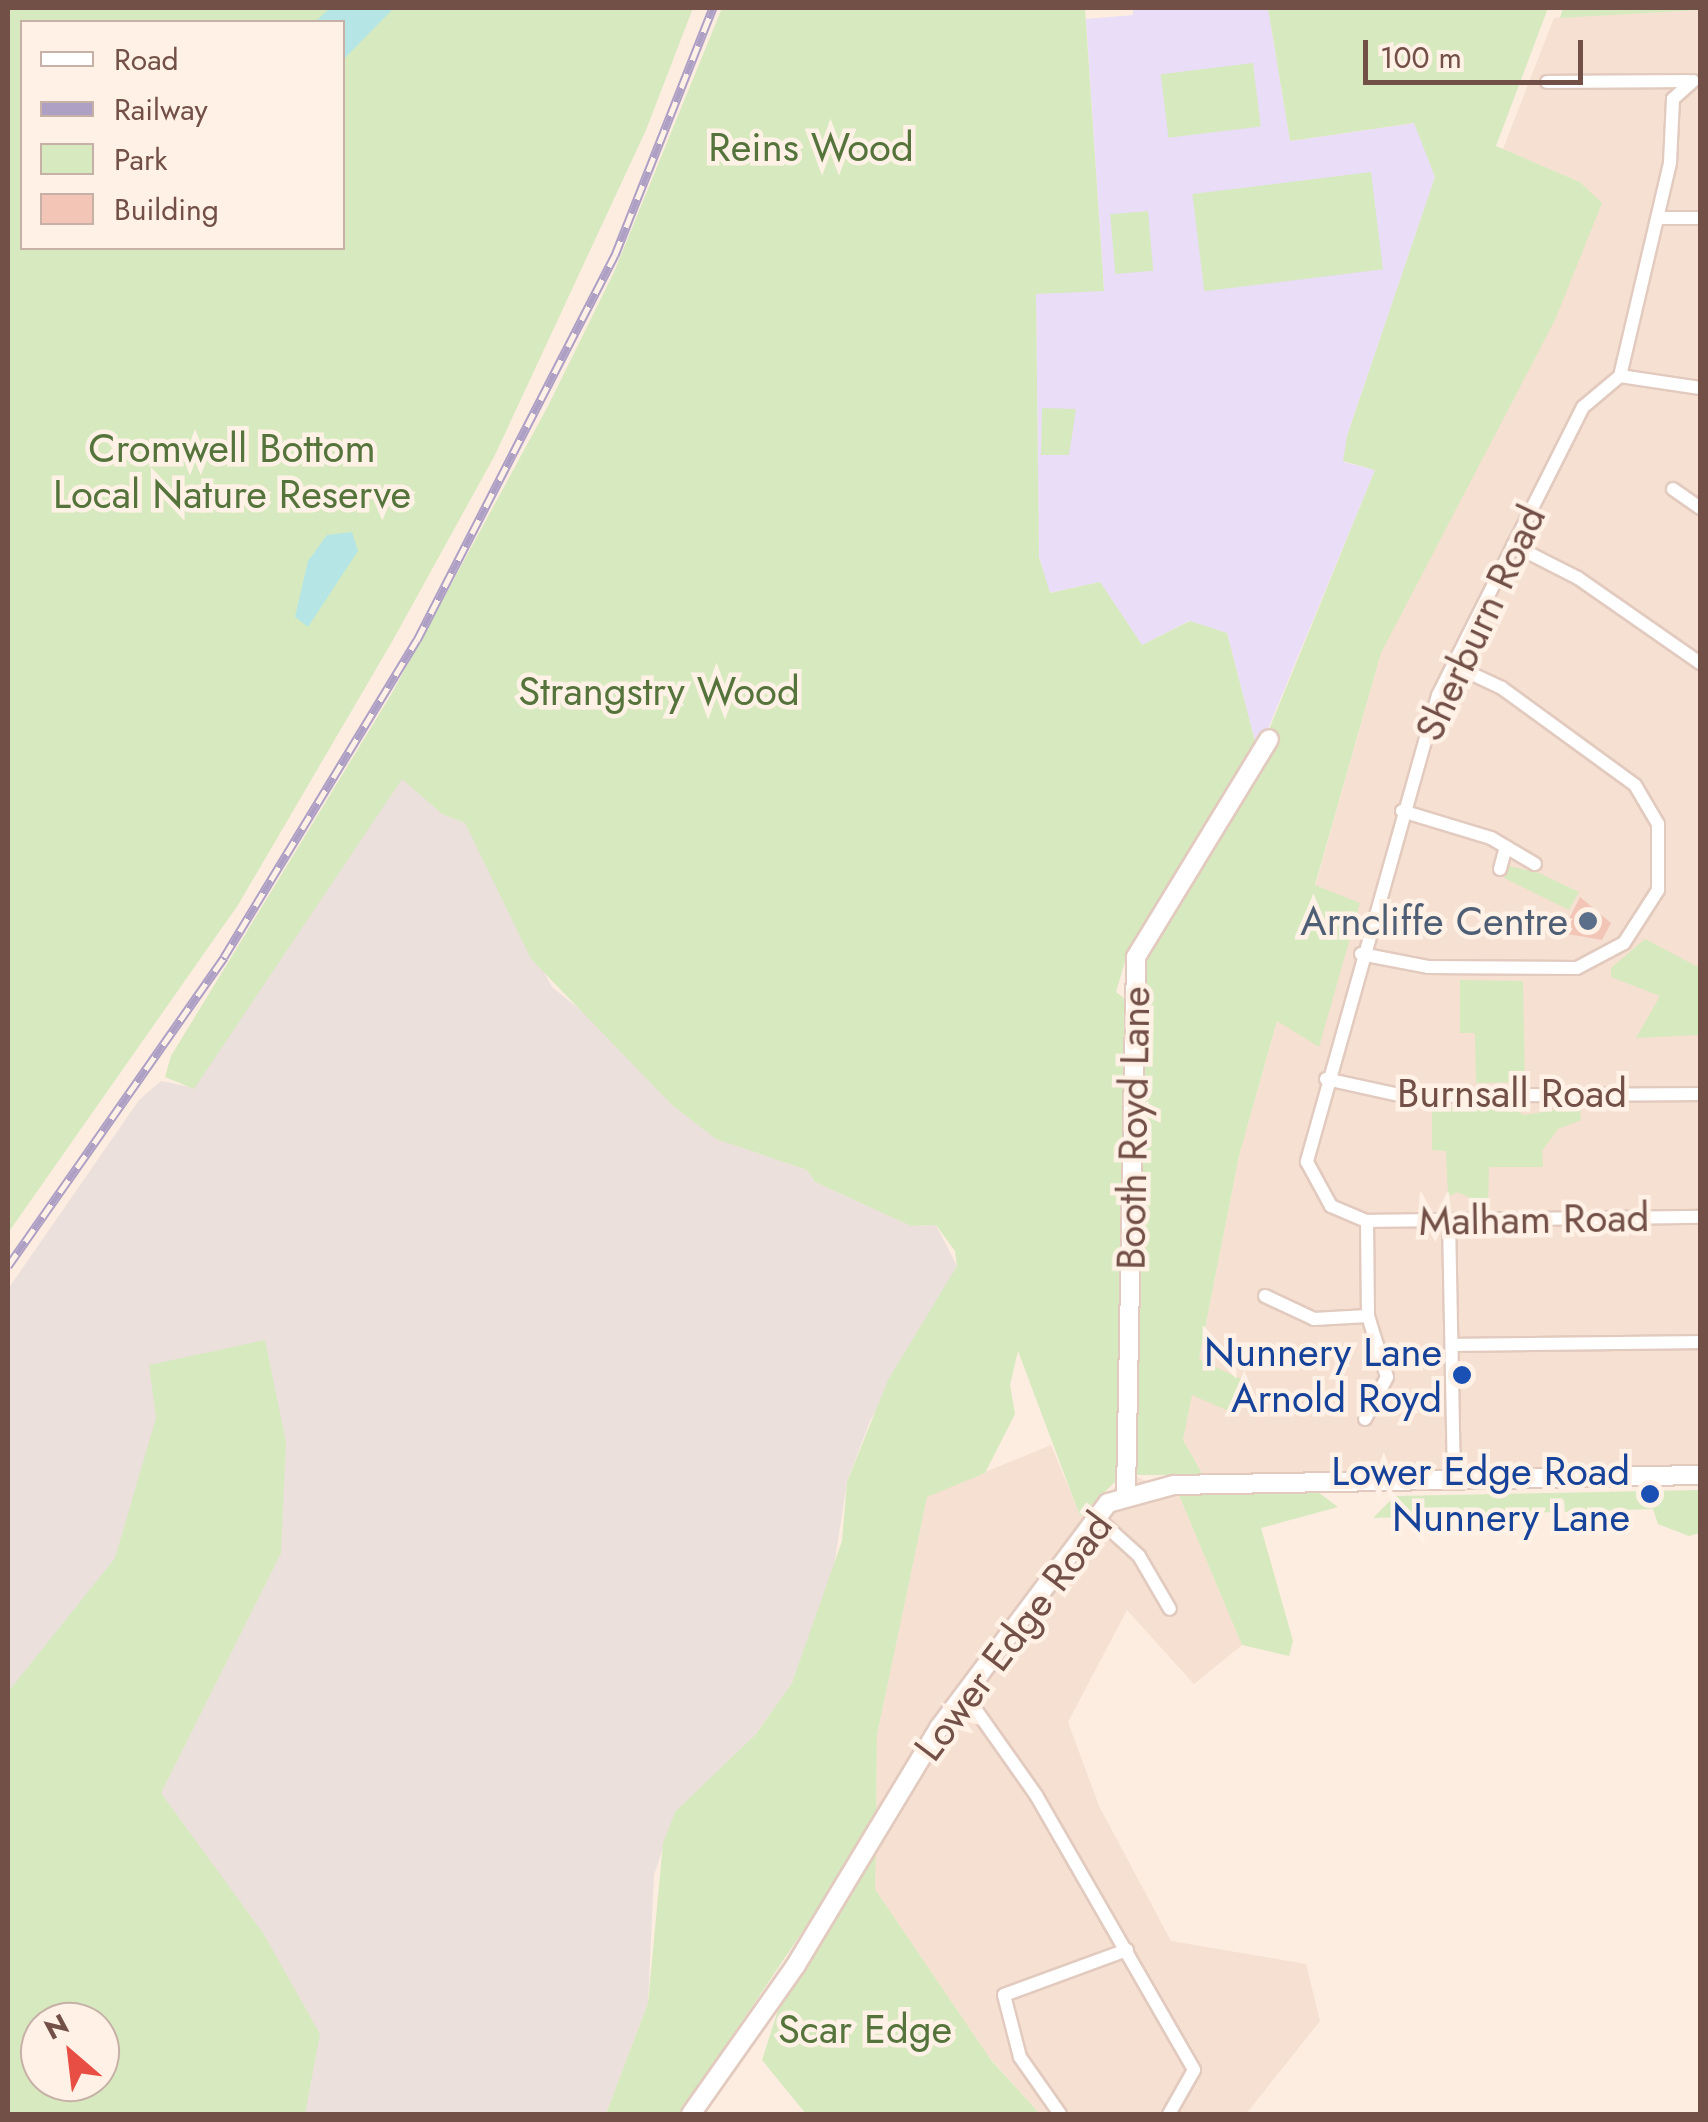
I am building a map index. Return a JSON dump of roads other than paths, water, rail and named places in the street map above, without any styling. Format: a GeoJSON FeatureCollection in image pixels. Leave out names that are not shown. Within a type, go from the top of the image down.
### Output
{"type":"FeatureCollection","features":[{"type":"Feature","properties":{"kind":"street"},"geometry":{"type":"LineString","coordinates":[[1547,82],[1697,81]]}},
{"type":"Feature","properties":{"kind":"street"},"geometry":{"type":"LineString","coordinates":[[1697,81],[1673,100],[1659,218],[1620,376],[1700,388]]}},
{"type":"Feature","properties":{"kind":"street"},"geometry":{"type":"LineString","coordinates":[[1659,218],[1700,218]]}},
{"type":"Feature","properties":{"kind":"street","name":"Sherburn Road"},"geometry":{"type":"LineString","coordinates":[[1367,1221],[1331,1206],[1309,1172],[1308,1141],[1402,811],[1453,665],[1513,545],[1583,408],[1620,376]]}},
{"type":"Feature","properties":{"kind":"street"},"geometry":{"type":"LineString","coordinates":[[1673,489],[1700,508]]}},
{"type":"Feature","properties":{"kind":"street"},"geometry":{"type":"LineString","coordinates":[[1513,545],[1578,578],[1700,664]]}},
{"type":"Feature","properties":{"kind":"street"},"geometry":{"type":"LineString","coordinates":[[1361,954],[1428,967],[1577,968],[1624,943],[1658,890],[1658,824],[1635,785],[1502,688],[1453,665]]}},
{"type":"Feature","properties":{"kind":"street","name":"Booth Royd Lane"},"geometry":{"type":"LineString","coordinates":[[1126,1494],[1136,958],[1269,739]]}},
{"type":"Feature","properties":{"kind":"street"},"geometry":{"type":"LineString","coordinates":[[1402,811],[1506,847],[1535,864]]}},
{"type":"Feature","properties":{"kind":"street"},"geometry":{"type":"LineString","coordinates":[[1500,868],[1506,847]]}},
{"type":"Feature","properties":{"kind":"street","name":"Burnsall Road"},"geometry":{"type":"LineString","coordinates":[[1326,1079],[1403,1096],[1700,1094]]}},
{"type":"Feature","properties":{"kind":"street","name":"Malham Road"},"geometry":{"type":"LineString","coordinates":[[1367,1221],[1700,1217]]}},
{"type":"Feature","properties":{"kind":"street"},"geometry":{"type":"LineString","coordinates":[[1449,1220],[1454,1481]]}},
{"type":"Feature","properties":{"kind":"street"},"geometry":{"type":"LineString","coordinates":[[1365,1418],[1387,1377],[1368,1316],[1367,1221]]}},
{"type":"Feature","properties":{"kind":"street"},"geometry":{"type":"LineString","coordinates":[[1266,1296],[1314,1319],[1368,1316]]}},
{"type":"Feature","properties":{"kind":"street"},"geometry":{"type":"LineString","coordinates":[[1452,1345],[1700,1342]]}},
{"type":"Feature","properties":{"kind":"street","name":"Lower Edge Road"},"geometry":{"type":"LineString","coordinates":[[691,2114],[796,1965],[964,1694],[1094,1515],[1126,1494],[1174,1485],[1700,1476]]}},
{"type":"Feature","properties":{"kind":"street"},"geometry":{"type":"LineString","coordinates":[[1094,1515],[1149,1568],[1170,1609]]}},
{"type":"Feature","properties":{"kind":"street"},"geometry":{"type":"LineString","coordinates":[[964,1694],[1036,1795],[1068,1862],[1127,1950],[1194,2070],[1169,2114]]}},
{"type":"Feature","properties":{"kind":"street"},"geometry":{"type":"LineString","coordinates":[[1060,2114],[1020,2057],[1004,1994],[1127,1950]]}},
{"type":"Feature","properties":{"kind":"water"},"geometry":{"type":"Polygon","coordinates":[[[330,8],[394,8],[345,58],[345,20],[317,20],[330,8]]]}},
{"type":"Feature","properties":{"kind":"water"},"geometry":{"type":"Polygon","coordinates":[[[352,532],[358,551],[308,627],[295,617],[308,561],[327,535],[352,532]]]}},
{"type":"Feature","properties":{"kind":"railway"},"geometry":{"type":"LineString","coordinates":[[8,1266],[224,957],[417,640],[615,255],[713,8]]}},
{"type":"Feature","properties":{"kind":"place","name":"Arncliffe Centre"},"geometry":{"type":"Point","coordinates":[1588,921]}},
{"type":"Feature","properties":{"kind":"place","name":"Nunnery Lane Arnold Royd"},"geometry":{"type":"Point","coordinates":[1462,1375]}},
{"type":"Feature","properties":{"kind":"place","name":"Lower Edge Road Nunnery Lane"},"geometry":{"type":"Point","coordinates":[1650,1494]}},
{"type":"Feature","properties":{"kind":"park label","name":"Reins Wood"},"geometry":{"type":"Point","coordinates":[811,147]}},
{"type":"Feature","properties":{"kind":"park label","name":"Cromwell Bottom Local Nature Reserve"},"geometry":{"type":"Point","coordinates":[232,471]}},
{"type":"Feature","properties":{"kind":"park label","name":"Strangstry Wood"},"geometry":{"type":"Point","coordinates":[659,691]}},
{"type":"Feature","properties":{"kind":"park label","name":"Scar Edge"},"geometry":{"type":"Point","coordinates":[865,2029]}}]}
